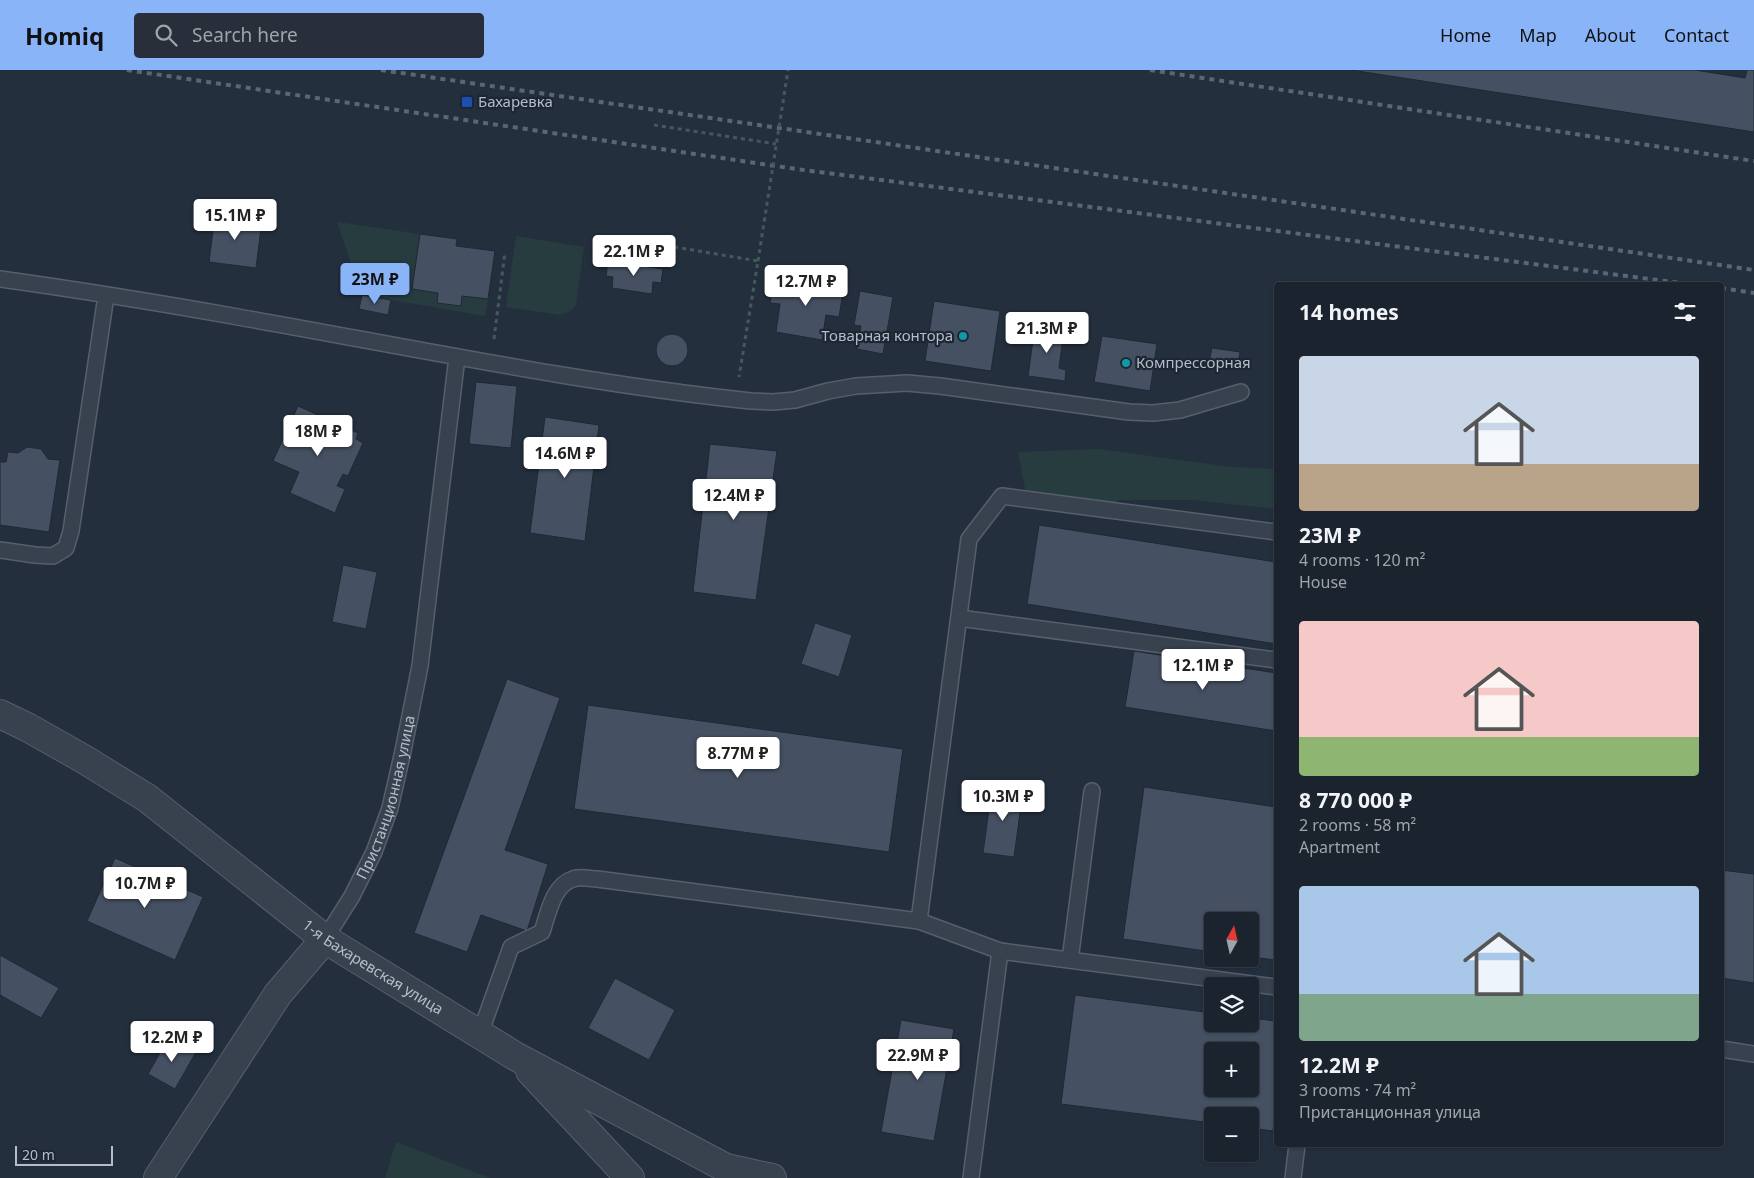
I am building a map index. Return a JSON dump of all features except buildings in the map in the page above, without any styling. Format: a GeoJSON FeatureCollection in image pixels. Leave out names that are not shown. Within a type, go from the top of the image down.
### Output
{"type":"FeatureCollection","features":[{"type":"Feature","properties":{"kind":"street","name":"1-я Бахаревская улица"},"geometry":{"type":"LineString","coordinates":[[0,714],[82,758],[147,798],[325,939],[515,1056],[723,1173],[772,1178]]}},
{"type":"Feature","properties":{"kind":"street","name":"Пристанционная улица"},"geometry":{"type":"LineString","coordinates":[[158,1178],[278,994],[325,939]]}},
{"type":"Feature","properties":{"kind":"street"},"geometry":{"type":"LineString","coordinates":[[515,1056],[630,1178]]}},
{"type":"Feature","properties":{"kind":"lane"},"geometry":{"type":"LineString","coordinates":[[0,278],[238,317],[491,363],[622,384],[735,399],[773,402],[794,400],[856,386],[908,383],[1128,412],[1153,413],[1180,410],[1241,392]]}},
{"type":"Feature","properties":{"kind":"lane"},"geometry":{"type":"LineString","coordinates":[[0,550],[34,556],[53,556],[66,548],[71,531],[106,296]]}},
{"type":"Feature","properties":{"kind":"lane","name":"Пристанционная улица"},"geometry":{"type":"LineString","coordinates":[[325,939],[352,896],[374,852],[390,808],[403,751],[420,666],[457,357]]}},
{"type":"Feature","properties":{"kind":"lane"},"geometry":{"type":"LineString","coordinates":[[919,921],[969,539],[1002,496],[1274,532]]}},
{"type":"Feature","properties":{"kind":"lane"},"geometry":{"type":"LineString","coordinates":[[959,618],[1274,660]]}},
{"type":"Feature","properties":{"kind":"lane"},"geometry":{"type":"LineString","coordinates":[[1070,960],[1092,791]]}},
{"type":"Feature","properties":{"kind":"lane"},"geometry":{"type":"LineString","coordinates":[[480,1034],[511,947],[542,932],[551,904],[561,887],[574,878],[597,879],[919,921],[1000,951],[1274,987]]}},
{"type":"Feature","properties":{"kind":"lane"},"geometry":{"type":"LineString","coordinates":[[971,1178],[1000,951]]}},
{"type":"Feature","properties":{"kind":"lane"},"geometry":{"type":"LineString","coordinates":[[1724,1049],[1754,1054]]}},
{"type":"Feature","properties":{"kind":"lane"},"geometry":{"type":"LineString","coordinates":[[1292,1178],[1297,1147]]}},
{"type":"Feature","properties":{"kind":"path"},"geometry":{"type":"LineString","coordinates":[[735,399],[788,70]]}},
{"type":"Feature","properties":{"kind":"path"},"geometry":{"type":"LineString","coordinates":[[654,125],[776,144]]}},
{"type":"Feature","properties":{"kind":"path"},"geometry":{"type":"LineString","coordinates":[[627,239],[758,261]]}},
{"type":"Feature","properties":{"kind":"path"},"geometry":{"type":"LineString","coordinates":[[491,363],[505,252]]}},
{"type":"Feature","properties":{"kind":"green space"},"geometry":{"type":"Polygon","coordinates":[[[337,222],[420,234],[412,289],[438,293],[437,303],[461,306],[462,296],[488,299],[485,316],[362,295],[337,222]]]}},
{"type":"Feature","properties":{"kind":"green space"},"geometry":{"type":"Polygon","coordinates":[[[516,236],[584,247],[576,305],[571,311],[560,315],[506,307],[516,236]]]}},
{"type":"Feature","properties":{"kind":"green space"},"geometry":{"type":"Polygon","coordinates":[[[1099,449],[1231,467],[1274,469],[1274,509],[1193,500],[1119,500],[1099,516],[1026,494],[1018,452],[1099,449]]]}},
{"type":"Feature","properties":{"kind":"green space"},"geometry":{"type":"Polygon","coordinates":[[[396,1142],[490,1178],[385,1178],[396,1142]]]}},
{"type":"Feature","properties":{"kind":"railway"},"geometry":{"type":"LineString","coordinates":[[127,70],[796,169],[1673,282]]}},
{"type":"Feature","properties":{"kind":"railway"},"geometry":{"type":"LineString","coordinates":[[381,70],[1754,270]]}},
{"type":"Feature","properties":{"kind":"railway"},"geometry":{"type":"LineString","coordinates":[[1150,70],[1754,161]]}},
{"type":"Feature","properties":{"kind":"railway"},"geometry":{"type":"LineString","coordinates":[[1724,288],[1754,293]]}},
{"type":"Feature","properties":{"kind":"place","name":"Бахаревка"},"geometry":{"type":"Point","coordinates":[467,102]}},
{"type":"Feature","properties":{"kind":"place","name":"Товарная контора"},"geometry":{"type":"Point","coordinates":[963,336]}},
{"type":"Feature","properties":{"kind":"place","name":"Компрессорная"},"geometry":{"type":"Point","coordinates":[1126,363]}}]}
